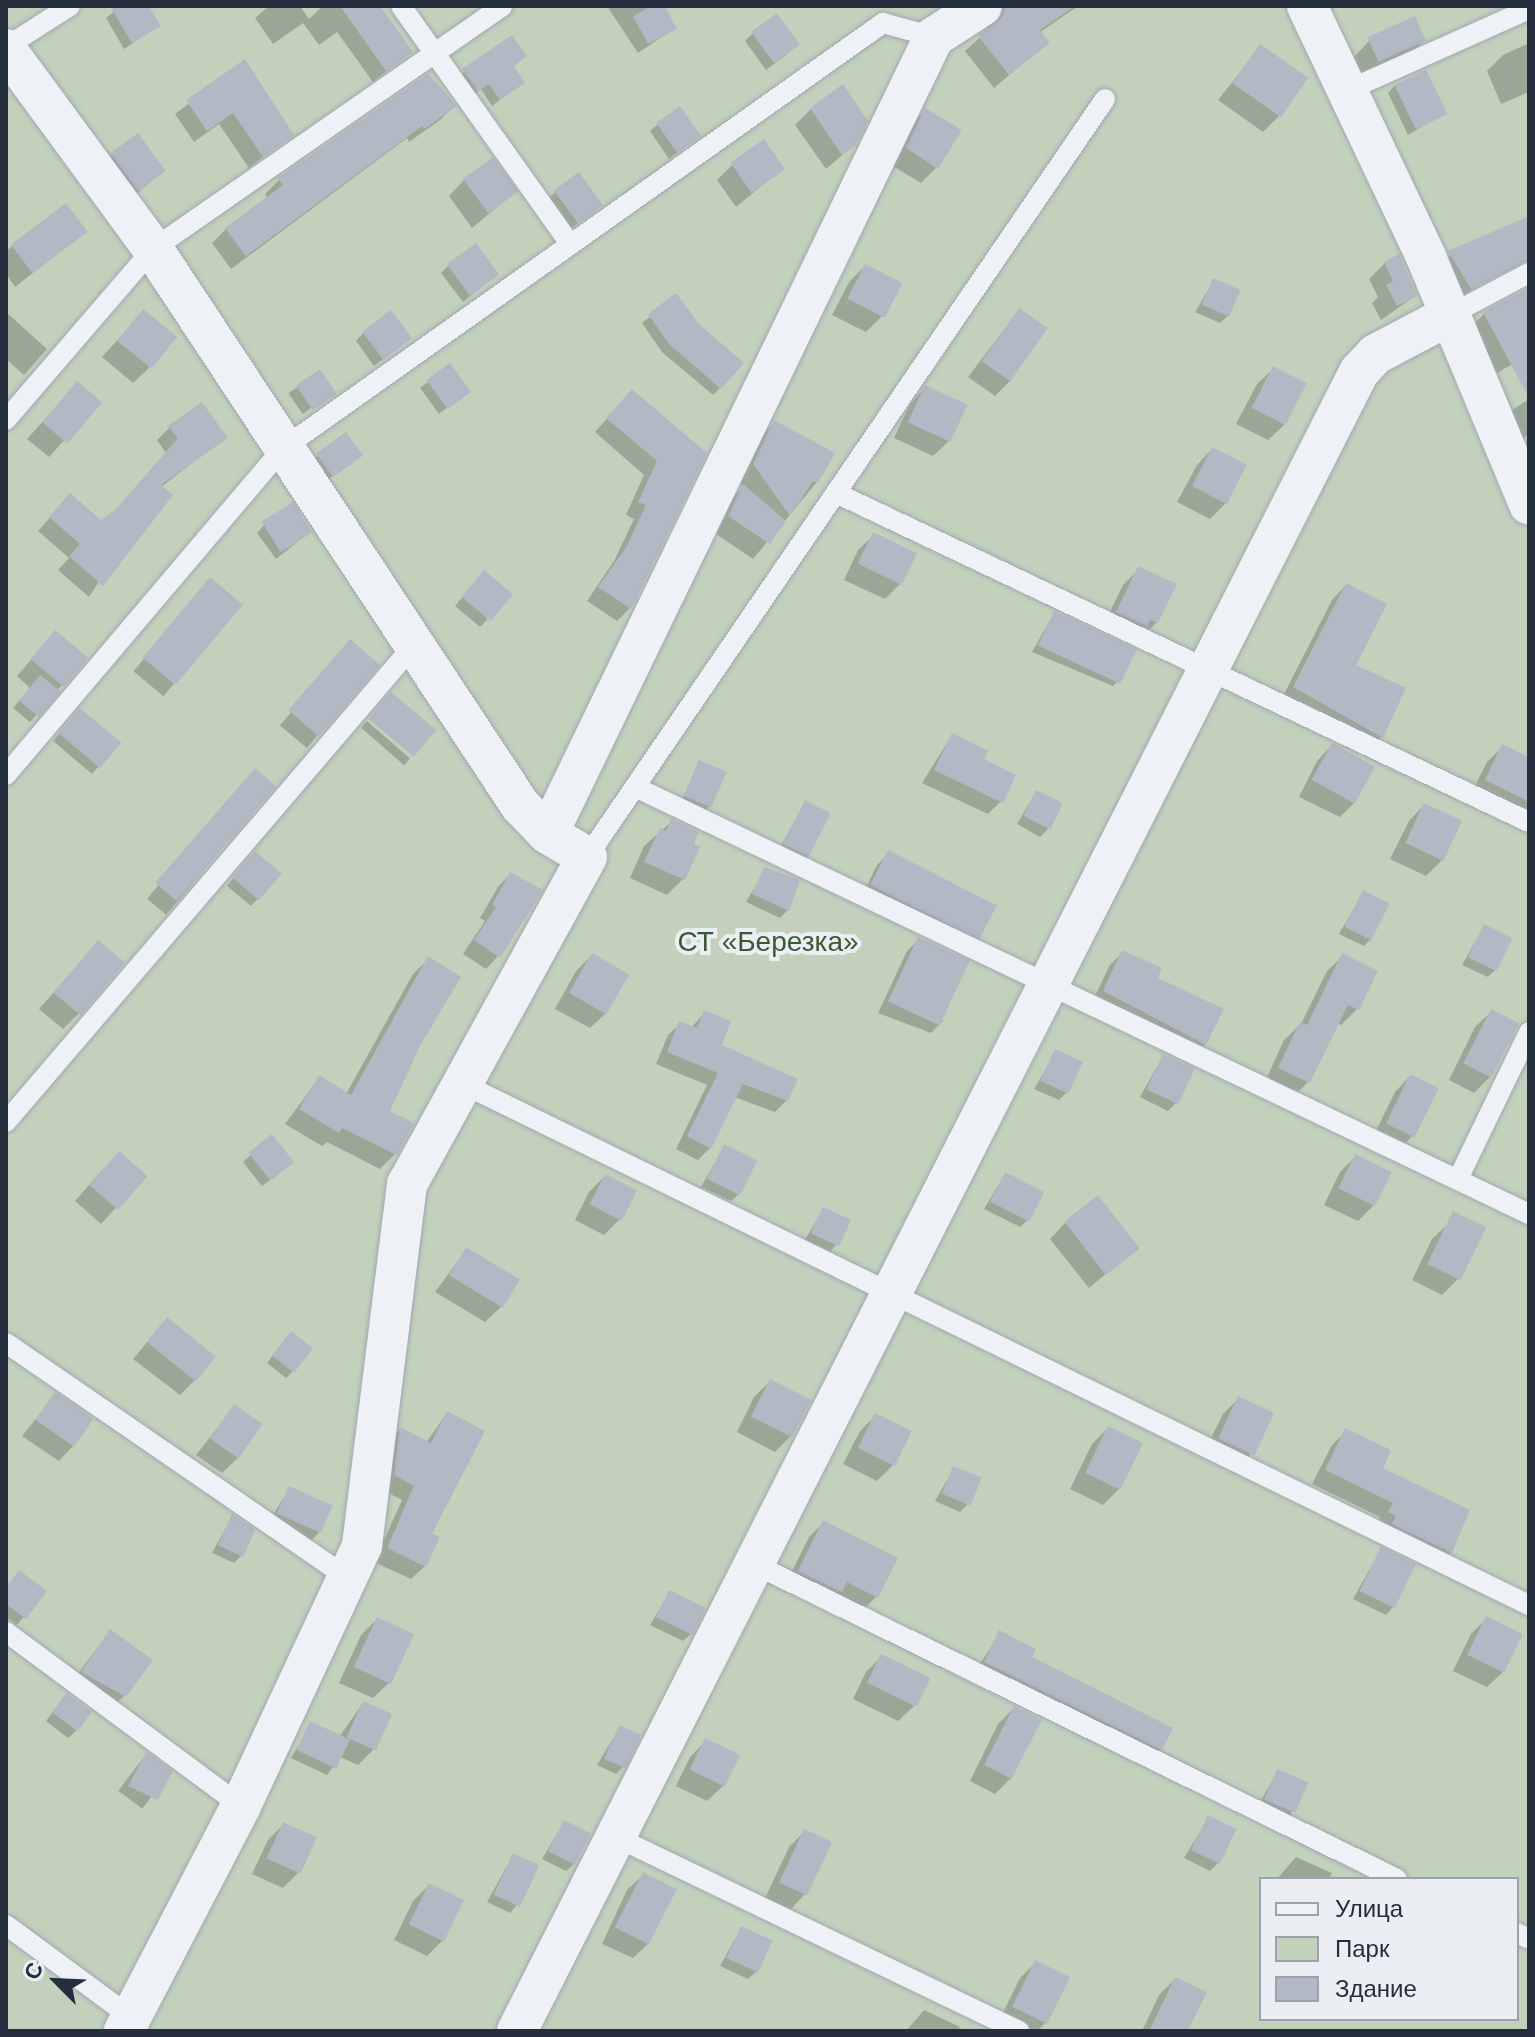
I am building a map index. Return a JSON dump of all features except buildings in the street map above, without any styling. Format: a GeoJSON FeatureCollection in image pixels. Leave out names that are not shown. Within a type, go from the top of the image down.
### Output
{"type":"FeatureCollection","features":[{"type":"Feature","properties":{"kind":"street"},"geometry":{"type":"LineString","coordinates":[[548,834],[934,37],[982,6]]}},
{"type":"Feature","properties":{"kind":"street"},"geometry":{"type":"LineString","coordinates":[[1307,6],[1426,257],[1448,316],[1529,504]]}},
{"type":"Feature","properties":{"kind":"street"},"geometry":{"type":"LineString","coordinates":[[6,48],[153,249],[282,449],[520,805],[548,834],[587,857],[407,1184],[362,1546],[241,1806],[128,2025]]}},
{"type":"Feature","properties":{"kind":"street"},"geometry":{"type":"LineString","coordinates":[[517,2031],[887,1294],[1359,372],[1376,354],[1448,316]]}},
{"type":"Feature","properties":{"kind":"lane"},"geometry":{"type":"LineString","coordinates":[[6,48],[70,6]]}},
{"type":"Feature","properties":{"kind":"lane"},"geometry":{"type":"LineString","coordinates":[[401,6],[569,242]]}},
{"type":"Feature","properties":{"kind":"lane"},"geometry":{"type":"LineString","coordinates":[[6,420],[153,249],[502,6]]}},
{"type":"Feature","properties":{"kind":"lane"},"geometry":{"type":"LineString","coordinates":[[1348,90],[1529,9]]}},
{"type":"Feature","properties":{"kind":"lane"},"geometry":{"type":"LineString","coordinates":[[6,775],[282,449],[569,242],[883,23],[934,37]]}},
{"type":"Feature","properties":{"kind":"lane"},"geometry":{"type":"LineString","coordinates":[[587,857],[1105,99]]}},
{"type":"Feature","properties":{"kind":"lane"},"geometry":{"type":"LineString","coordinates":[[1448,316],[1529,273]]}},
{"type":"Feature","properties":{"kind":"lane"},"geometry":{"type":"LineString","coordinates":[[836,493],[1529,822]]}},
{"type":"Feature","properties":{"kind":"lane"},"geometry":{"type":"LineString","coordinates":[[6,1122],[414,645]]}},
{"type":"Feature","properties":{"kind":"lane"},"geometry":{"type":"LineString","coordinates":[[635,787],[1047,980],[1529,1214]]}},
{"type":"Feature","properties":{"kind":"lane"},"geometry":{"type":"LineString","coordinates":[[1458,1179],[1529,1032]]}},
{"type":"Feature","properties":{"kind":"lane"},"geometry":{"type":"LineString","coordinates":[[463,1084],[887,1294],[1529,1605]]}},
{"type":"Feature","properties":{"kind":"lane"},"geometry":{"type":"LineString","coordinates":[[6,1343],[346,1577]]}},
{"type":"Feature","properties":{"kind":"lane"},"geometry":{"type":"LineString","coordinates":[[752,1563],[1393,1877]]}},
{"type":"Feature","properties":{"kind":"lane"},"geometry":{"type":"LineString","coordinates":[[6,1632],[241,1806]]}},
{"type":"Feature","properties":{"kind":"lane"},"geometry":{"type":"LineString","coordinates":[[614,1836],[1020,2031]]}},
{"type":"Feature","properties":{"kind":"lane"},"geometry":{"type":"LineString","coordinates":[[6,1925],[128,2025]]}},
{"type":"Feature","properties":{"kind":"green space","name":"СТ «Березка»"},"geometry":{"type":"Polygon","coordinates":[[[6,6],[1529,6],[1529,2031],[6,2031],[6,6]]]}}]}
